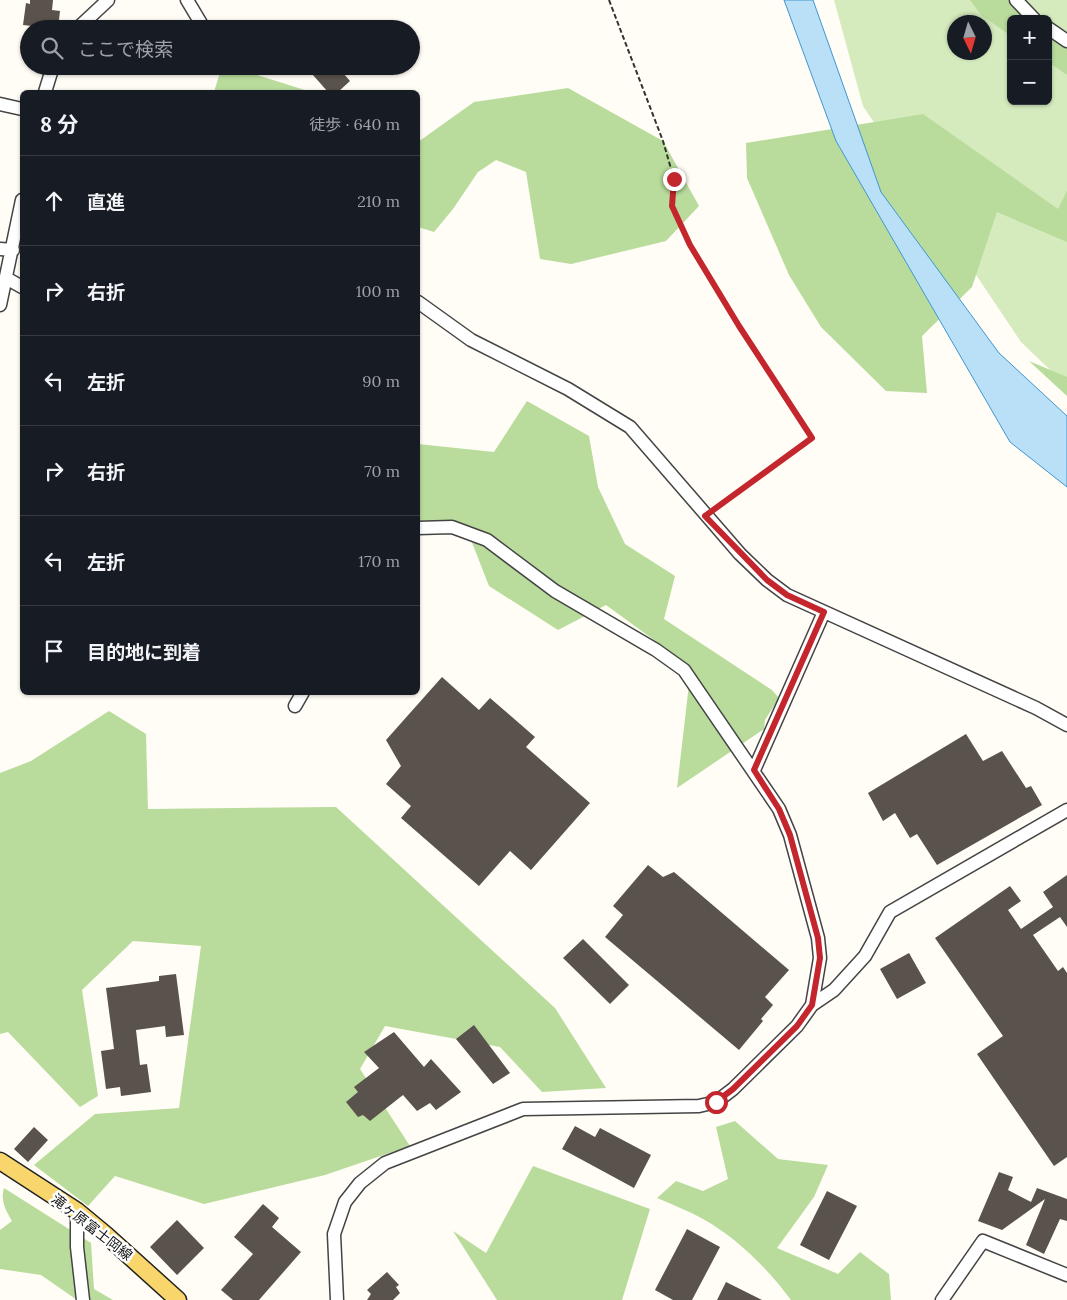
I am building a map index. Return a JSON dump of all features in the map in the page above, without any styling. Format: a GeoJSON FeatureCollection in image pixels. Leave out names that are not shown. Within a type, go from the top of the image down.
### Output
{"type":"FeatureCollection","features":[{"type":"Feature","properties":{"kind":"main road","name":"滝ヶ原富士岡線"},"geometry":{"type":"LineString","coordinates":[[0,1161],[77,1211],[178,1300]]}},
{"type":"Feature","properties":{"kind":"street"},"geometry":{"type":"LineString","coordinates":[[187,0],[199,20]]}},
{"type":"Feature","properties":{"kind":"street"},"geometry":{"type":"LineString","coordinates":[[1016,0],[1030,15]]}},
{"type":"Feature","properties":{"kind":"street"},"geometry":{"type":"LineString","coordinates":[[85,20],[102,1]]}},
{"type":"Feature","properties":{"kind":"street"},"geometry":{"type":"LineString","coordinates":[[1052,31],[1067,41]]}},
{"type":"Feature","properties":{"kind":"street"},"geometry":{"type":"LineString","coordinates":[[46,90],[50,75]]}},
{"type":"Feature","properties":{"kind":"street"},"geometry":{"type":"LineString","coordinates":[[0,104],[20,109]]}},
{"type":"Feature","properties":{"kind":"street"},"geometry":{"type":"LineString","coordinates":[[0,305],[6,278],[6,249],[20,206]]}},
{"type":"Feature","properties":{"kind":"street"},"geometry":{"type":"LineString","coordinates":[[6,278],[20,286]]}},
{"type":"Feature","properties":{"kind":"street"},"geometry":{"type":"LineString","coordinates":[[420,303],[471,340],[568,389],[630,427],[705,516],[767,580],[787,595],[1036,708],[1067,725]]}},
{"type":"Feature","properties":{"kind":"street"},"geometry":{"type":"LineString","coordinates":[[420,528],[452,527],[487,540],[555,591],[656,650],[684,670],[754,770],[779,809],[790,835],[818,938],[820,958],[812,1005]]}},
{"type":"Feature","properties":{"kind":"street"},"geometry":{"type":"LineString","coordinates":[[754,770],[824,612]]}},
{"type":"Feature","properties":{"kind":"street"},"geometry":{"type":"LineString","coordinates":[[295,706],[301,695]]}},
{"type":"Feature","properties":{"kind":"street"},"geometry":{"type":"LineString","coordinates":[[337,1300],[334,1234],[345,1202],[360,1183],[385,1162],[523,1109],[699,1106],[716,1102],[733,1089],[797,1026],[812,1005],[834,990],[865,956],[890,912],[1067,810]]}},
{"type":"Feature","properties":{"kind":"street"},"geometry":{"type":"LineString","coordinates":[[77,1211],[76,1247],[83,1300]]}},
{"type":"Feature","properties":{"kind":"street"},"geometry":{"type":"LineString","coordinates":[[942,1300],[983,1241],[1067,1275]]}},
{"type":"Feature","properties":{"kind":"path"},"geometry":{"type":"LineString","coordinates":[[609,0],[663,141],[674,179],[672,206],[690,245],[739,326],[812,438],[705,516]]}},
{"type":"Feature","properties":{"kind":"green space"},"geometry":{"type":"Polygon","coordinates":[[[834,0],[1067,0],[1067,386],[1021,342],[863,106],[834,0]]]}},
{"type":"Feature","properties":{"kind":"green space"},"geometry":{"type":"Polygon","coordinates":[[[970,0],[1020,0],[1036,15],[1007,15],[1007,33],[992,23],[992,15],[981,15],[970,0]]]}},
{"type":"Feature","properties":{"kind":"green space"},"geometry":{"type":"Polygon","coordinates":[[[1052,30],[1067,43],[1067,75],[1052,65],[1052,30]]]}},
{"type":"Feature","properties":{"kind":"green space"},"geometry":{"type":"Polygon","coordinates":[[[219,75],[257,75],[305,90],[215,90],[219,75]]]}},
{"type":"Feature","properties":{"kind":"green space"},"geometry":{"type":"Polygon","coordinates":[[[568,88],[663,141],[699,206],[666,241],[571,264],[540,259],[526,172],[496,160],[478,172],[453,209],[434,232],[420,228],[420,141],[474,102],[568,88]]]}},
{"type":"Feature","properties":{"kind":"green space"},"geometry":{"type":"Polygon","coordinates":[[[923,114],[1058,209],[1067,191],[1067,242],[997,212],[972,287],[922,336],[927,393],[886,391],[821,327],[789,275],[747,178],[746,143],[923,114]]]}},
{"type":"Feature","properties":{"kind":"green space"},"geometry":{"type":"Polygon","coordinates":[[[1029,361],[1067,377],[1067,396],[1029,361]]]}},
{"type":"Feature","properties":{"kind":"green space"},"geometry":{"type":"Polygon","coordinates":[[[527,401],[589,436],[598,487],[625,544],[675,576],[664,619],[772,690],[779,698],[765,720],[764,729],[677,788],[691,667],[606,605],[558,630],[489,586],[471,540],[420,521],[420,444],[494,452],[527,401]]]}},
{"type":"Feature","properties":{"kind":"green space"},"geometry":{"type":"Polygon","coordinates":[[[109,711],[146,734],[148,809],[336,807],[555,1008],[606,1088],[542,1092],[500,1047],[385,1026],[360,1069],[410,1146],[325,1175],[204,1204],[115,1176],[88,1206],[34,1165],[95,1114],[179,1108],[201,946],[133,941],[82,990],[98,1096],[80,1107],[8,1032],[0,1034],[0,773],[31,761],[109,711]]]}},
{"type":"Feature","properties":{"kind":"green space"},"geometry":{"type":"Polygon","coordinates":[[[735,1121],[778,1159],[828,1165],[814,1197],[777,1248],[838,1274],[860,1252],[889,1274],[891,1300],[791,1300],[762,1266],[728,1235],[698,1216],[657,1198],[676,1181],[703,1191],[728,1179],[716,1127],[735,1121]]]}},
{"type":"Feature","properties":{"kind":"green space"},"geometry":{"type":"Polygon","coordinates":[[[533,1166],[650,1209],[622,1300],[497,1300],[453,1231],[486,1253],[533,1166]]]}},
{"type":"Feature","properties":{"kind":"green space"},"geometry":{"type":"Polygon","coordinates":[[[4,1188],[91,1243],[94,1289],[113,1300],[77,1300],[41,1275],[0,1269],[0,1230],[12,1221],[3,1201],[4,1188]]]}},
{"type":"Feature","properties":{"kind":"water"},"geometry":{"type":"Polygon","coordinates":[[[784,0],[813,0],[881,192],[999,353],[1067,416],[1067,487],[1010,442],[836,141],[784,0]]]}},
{"type":"Feature","properties":{"kind":"building"},"geometry":{"type":"Polygon","coordinates":[[[30,0],[53,0],[52,10],[60,11],[59,20],[24,20],[26,3],[30,4],[30,0]]]}},
{"type":"Feature","properties":{"kind":"building"},"geometry":{"type":"Polygon","coordinates":[[[313,75],[345,75],[350,81],[340,90],[326,90],[313,75]]]}},
{"type":"Feature","properties":{"kind":"building"},"geometry":{"type":"Polygon","coordinates":[[[442,677],[479,710],[490,698],[535,737],[526,747],[590,803],[531,870],[510,851],[479,886],[401,818],[411,806],[386,784],[401,766],[386,740],[442,677]]]}},
{"type":"Feature","properties":{"kind":"building"},"geometry":{"type":"Polygon","coordinates":[[[966,734],[983,761],[1002,751],[1026,788],[1031,786],[1042,805],[937,865],[917,834],[910,838],[895,813],[883,821],[868,793],[966,734]]]}},
{"type":"Feature","properties":{"kind":"building"},"geometry":{"type":"Polygon","coordinates":[[[648,865],[663,877],[674,872],[789,970],[765,997],[773,1005],[761,1019],[763,1021],[739,1050],[605,937],[623,915],[613,906],[648,865]]]}},
{"type":"Feature","properties":{"kind":"building"},"geometry":{"type":"Polygon","coordinates":[[[1067,875],[1067,927],[1060,917],[1033,935],[1058,971],[1063,967],[1067,973],[1067,1157],[1054,1166],[977,1054],[1003,1036],[935,938],[1010,886],[1021,901],[1008,910],[1021,929],[1053,907],[1043,892],[1067,875]]]}},
{"type":"Feature","properties":{"kind":"building"},"geometry":{"type":"Polygon","coordinates":[[[583,939],[629,985],[610,1004],[563,958],[583,939]]]}},
{"type":"Feature","properties":{"kind":"building"},"geometry":{"type":"Polygon","coordinates":[[[909,953],[926,983],[897,999],[880,969],[909,953]]]}},
{"type":"Feature","properties":{"kind":"building"},"geometry":{"type":"Polygon","coordinates":[[[176,974],[184,1035],[166,1037],[165,1026],[136,1030],[140,1065],[147,1064],[151,1092],[121,1096],[120,1087],[106,1089],[101,1051],[114,1049],[106,988],[159,981],[159,976],[176,974]]]}},
{"type":"Feature","properties":{"kind":"building"},"geometry":{"type":"Polygon","coordinates":[[[474,1025],[510,1073],[493,1084],[456,1039],[474,1025]]]}},
{"type":"Feature","properties":{"kind":"building"},"geometry":{"type":"Polygon","coordinates":[[[394,1032],[424,1067],[431,1059],[461,1092],[436,1110],[430,1103],[417,1111],[403,1095],[370,1121],[363,1115],[358,1117],[346,1102],[358,1092],[354,1087],[379,1068],[364,1052],[394,1032]]]}},
{"type":"Feature","properties":{"kind":"building"},"geometry":{"type":"Polygon","coordinates":[[[575,1126],[595,1137],[600,1128],[651,1155],[634,1188],[562,1149],[575,1126]]]}},
{"type":"Feature","properties":{"kind":"building"},"geometry":{"type":"Polygon","coordinates":[[[34,1127],[48,1140],[28,1162],[14,1149],[34,1127]]]}},
{"type":"Feature","properties":{"kind":"building"},"geometry":{"type":"Polygon","coordinates":[[[999,1172],[1013,1177],[1008,1190],[1031,1202],[1037,1188],[1067,1199],[1067,1221],[1060,1219],[1044,1254],[1026,1245],[1045,1199],[1002,1230],[978,1221],[999,1172]]]}},
{"type":"Feature","properties":{"kind":"building"},"geometry":{"type":"Polygon","coordinates":[[[827,1191],[857,1206],[829,1260],[800,1245],[827,1191]]]}},
{"type":"Feature","properties":{"kind":"building"},"geometry":{"type":"Polygon","coordinates":[[[263,1204],[279,1218],[272,1227],[301,1252],[259,1300],[233,1300],[221,1290],[253,1254],[234,1237],[263,1204]]]}},
{"type":"Feature","properties":{"kind":"building"},"geometry":{"type":"Polygon","coordinates":[[[177,1220],[204,1248],[177,1275],[150,1247],[177,1220]]]}},
{"type":"Feature","properties":{"kind":"building"},"geometry":{"type":"Polygon","coordinates":[[[687,1229],[720,1247],[692,1300],[673,1300],[655,1290],[687,1229]]]}},
{"type":"Feature","properties":{"kind":"building"},"geometry":{"type":"Polygon","coordinates":[[[387,1272],[399,1285],[396,1287],[400,1293],[393,1300],[367,1300],[371,1294],[367,1290],[387,1272]]]}},
{"type":"Feature","properties":{"kind":"building"},"geometry":{"type":"Polygon","coordinates":[[[726,1282],[762,1300],[717,1300],[726,1282]]]}},
{"type":"Feature","properties":{"kind":"route"},"geometry":{"type":"LineString","coordinates":[[674,179],[672,206],[690,245],[739,326],[812,438],[705,516],[767,580],[787,595],[824,612],[754,770],[779,809],[790,835],[818,938],[820,958],[812,1005],[797,1026],[733,1089],[716,1102]]}}]}
